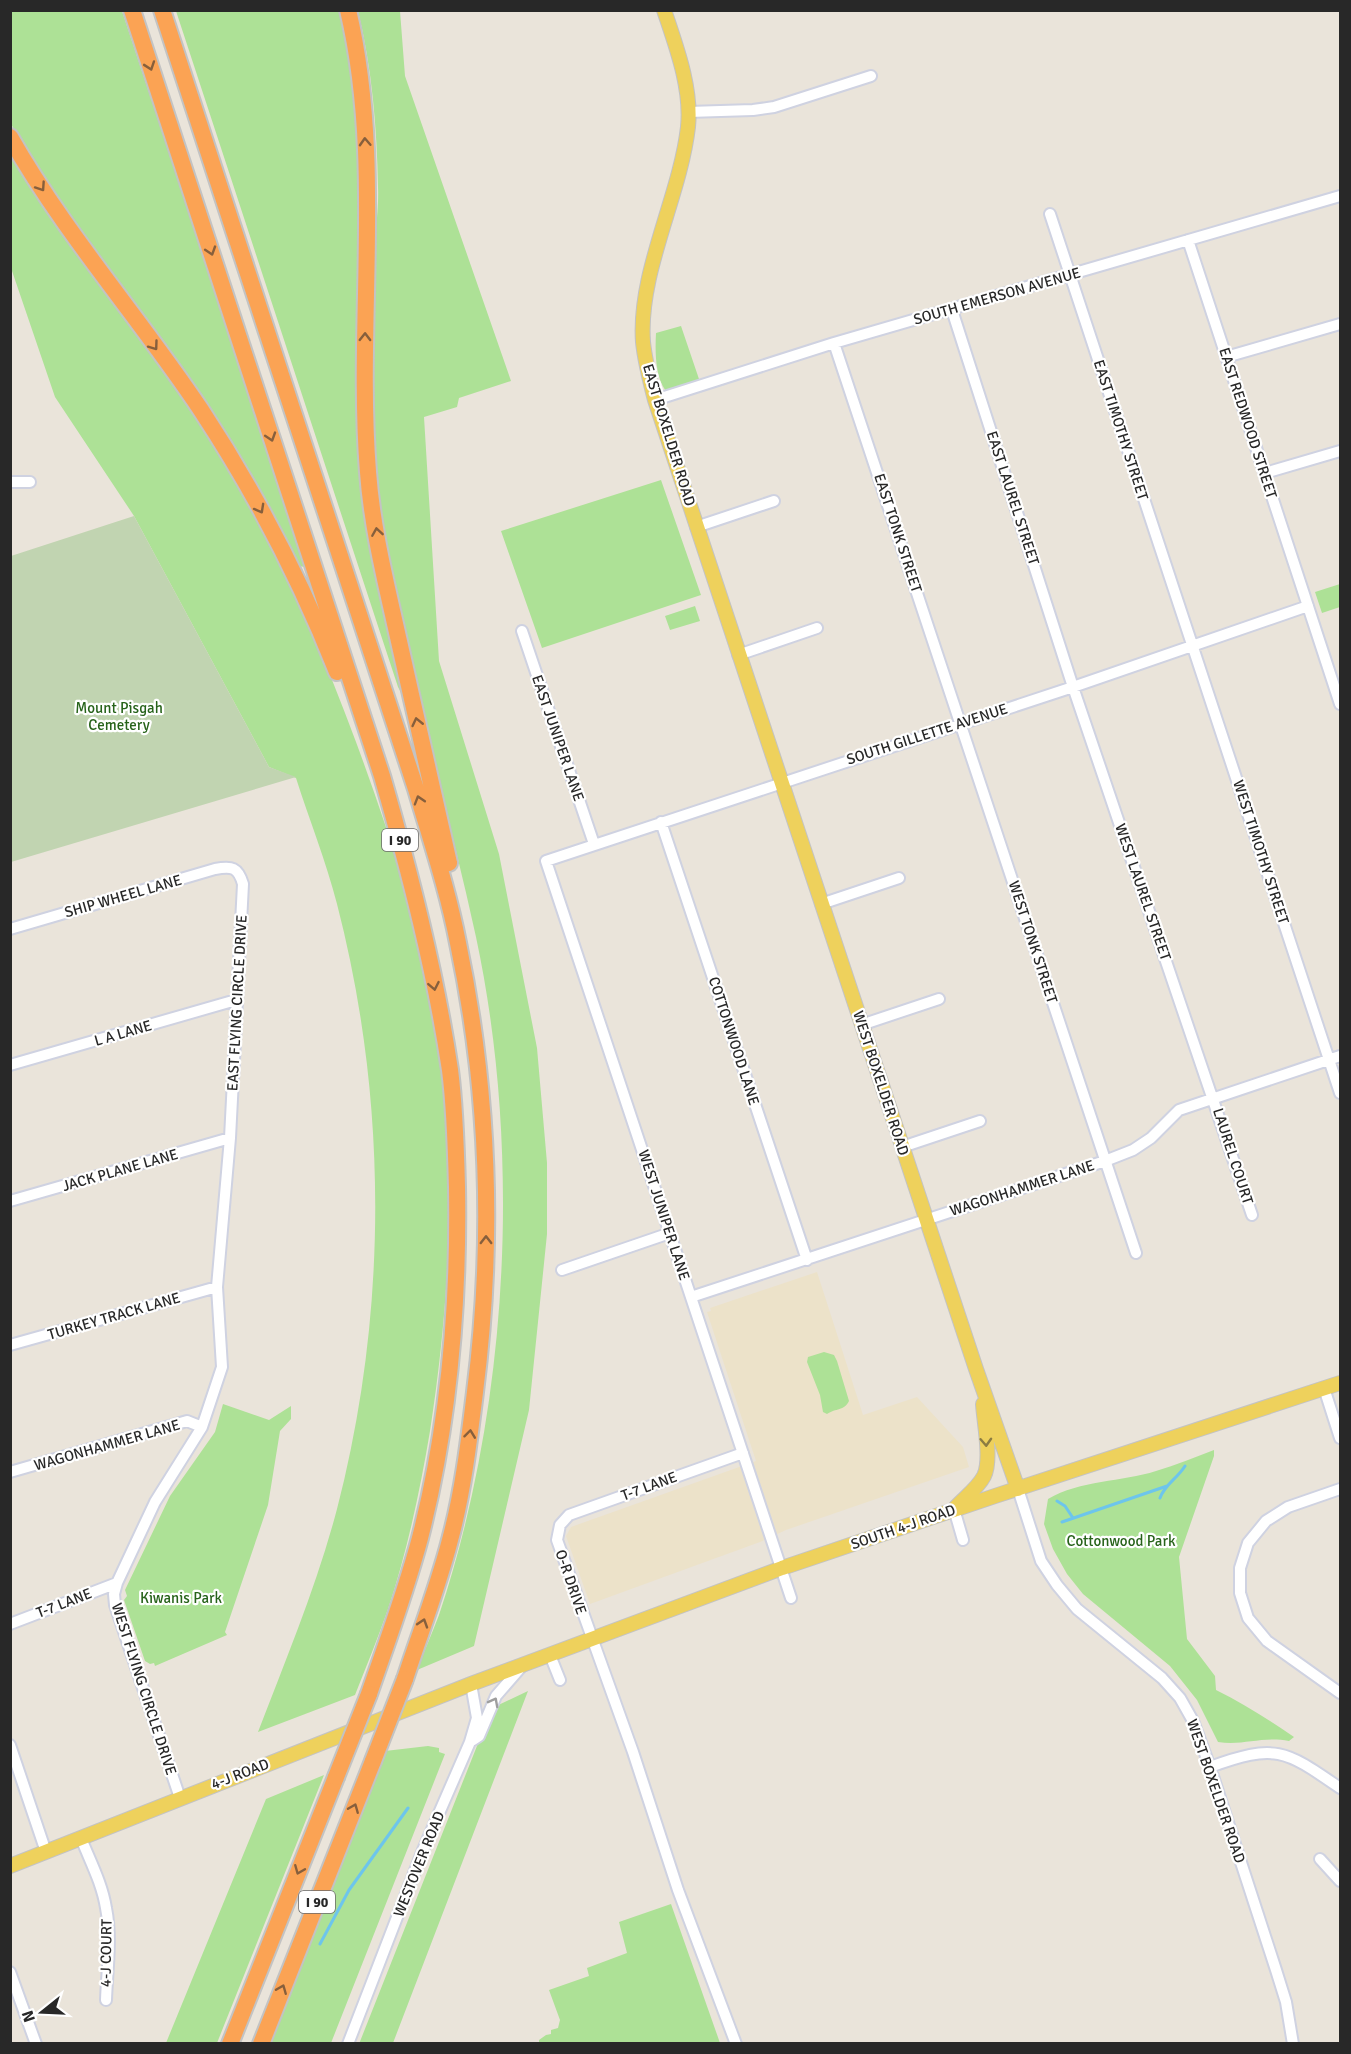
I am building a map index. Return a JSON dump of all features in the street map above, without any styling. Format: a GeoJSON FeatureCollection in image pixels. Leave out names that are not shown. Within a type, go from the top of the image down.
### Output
{"type":"FeatureCollection","features":[{"type":"Feature","properties":{"kind":"highway","name":"I 90"},"geometry":{"type":"LineString","coordinates":[[132,10],[381,776],[418,905],[450,1070],[456,1138],[458,1235],[454,1317],[438,1448],[420,1537],[369,1694],[230,2043]]}},
{"type":"Feature","properties":{"kind":"highway","name":"I 90"},"geometry":{"type":"LineString","coordinates":[[162,10],[416,789],[443,879],[458,943],[472,1021],[482,1096],[486,1152]]}},
{"type":"Feature","properties":{"kind":"highway","name":"I 90"},"geometry":{"type":"LineString","coordinates":[[261,2043],[405,1679],[450,1539],[469,1444],[487,1264],[482,1035],[466,942],[382,566],[368,474],[364,375],[367,184],[359,70],[348,10]]}},
{"type":"Feature","properties":{"kind":"highway","name":"I 90"},"geometry":{"type":"LineString","coordinates":[[10,137],[64,221],[200,409],[269,526],[323,638],[351,710],[367,754],[427,950]]}},
{"type":"Feature","properties":{"kind":"main road","name":"EAST BOXELDER ROAD"},"geometry":{"type":"LineString","coordinates":[[664,10],[682,69],[688,112],[683,152],[647,285],[643,341],[655,400],[780,782]]}},
{"type":"Feature","properties":{"kind":"main road","name":"WEST BOXELDER ROAD"},"geometry":{"type":"LineString","coordinates":[[780,782],[981,1384]]}},
{"type":"Feature","properties":{"kind":"main road","name":"SOUTH 4-J ROAD"},"geometry":{"type":"LineString","coordinates":[[471,1684],[591,1638],[954,1509],[1341,1383]]}},
{"type":"Feature","properties":{"kind":"main road"},"geometry":{"type":"LineString","coordinates":[[981,1384],[1018,1489]]}},
{"type":"Feature","properties":{"kind":"main road"},"geometry":{"type":"LineString","coordinates":[[954,1509],[983,1478],[987,1468],[981,1384]]}},
{"type":"Feature","properties":{"kind":"main road","name":"4-J ROAD"},"geometry":{"type":"LineString","coordinates":[[10,1866],[471,1684]]}},
{"type":"Feature","properties":{"kind":"street"},"geometry":{"type":"LineString","coordinates":[[688,112],[774,107],[871,76]]}},
{"type":"Feature","properties":{"kind":"street","name":"SOUTH EMERSON AVENUE"},"geometry":{"type":"LineString","coordinates":[[655,400],[834,343],[1341,196]]}},
{"type":"Feature","properties":{"kind":"street","name":"EAST TIMOTHY STREET"},"geometry":{"type":"LineString","coordinates":[[1050,214],[1192,645]]}},
{"type":"Feature","properties":{"kind":"street","name":"EAST REDWOOD STREET"},"geometry":{"type":"LineString","coordinates":[[1188,240],[1341,704]]}},
{"type":"Feature","properties":{"kind":"street","name":"EAST LAUREL STREET"},"geometry":{"type":"LineString","coordinates":[[952,310],[1073,687]]}},
{"type":"Feature","properties":{"kind":"street"},"geometry":{"type":"LineString","coordinates":[[1226,357],[1341,324]]}},
{"type":"Feature","properties":{"kind":"street","name":"EAST TONK STREET"},"geometry":{"type":"LineString","coordinates":[[834,343],[961,722]]}},
{"type":"Feature","properties":{"kind":"street"},"geometry":{"type":"LineString","coordinates":[[1265,473],[1341,451]]}},
{"type":"Feature","properties":{"kind":"street"},"geometry":{"type":"LineString","coordinates":[[10,482],[30,482]]}},
{"type":"Feature","properties":{"kind":"street"},"geometry":{"type":"LineString","coordinates":[[696,527],[774,501]]}},
{"type":"Feature","properties":{"kind":"street","name":"SOUTH GILLETTE AVENUE"},"geometry":{"type":"LineString","coordinates":[[546,861],[961,722],[1073,687],[1308,606]]}},
{"type":"Feature","properties":{"kind":"street"},"geometry":{"type":"LineString","coordinates":[[738,655],[817,628]]}},
{"type":"Feature","properties":{"kind":"street","name":"EAST JUNIPER LANE"},"geometry":{"type":"LineString","coordinates":[[522,631],[594,844]]}},
{"type":"Feature","properties":{"kind":"street","name":"WEST TIMOTHY STREET"},"geometry":{"type":"LineString","coordinates":[[1192,645],[1341,1093]]}},
{"type":"Feature","properties":{"kind":"street","name":"WEST LAUREL STREET"},"geometry":{"type":"LineString","coordinates":[[1073,687],[1213,1097]]}},
{"type":"Feature","properties":{"kind":"street","name":"WEST TONK STREET"},"geometry":{"type":"LineString","coordinates":[[961,722],[1136,1253]]}},
{"type":"Feature","properties":{"kind":"street","name":"COTTONWOOD LANE"},"geometry":{"type":"LineString","coordinates":[[661,822],[807,1260]]}},
{"type":"Feature","properties":{"kind":"street","name":"WEST JUNIPER LANE"},"geometry":{"type":"LineString","coordinates":[[546,861],[791,1598]]}},
{"type":"Feature","properties":{"kind":"street","name":"SHIP WHEEL LANE"},"geometry":{"type":"LineString","coordinates":[[10,929],[215,869],[225,867],[235,869]]}},
{"type":"Feature","properties":{"kind":"street","name":"EAST FLYING CIRCLE DRIVE"},"geometry":{"type":"LineString","coordinates":[[230,1138],[243,884],[240,874],[235,869]]}},
{"type":"Feature","properties":{"kind":"street"},"geometry":{"type":"LineString","coordinates":[[821,904],[899,878]]}},
{"type":"Feature","properties":{"kind":"street"},"geometry":{"type":"LineString","coordinates":[[861,1025],[939,999]]}},
{"type":"Feature","properties":{"kind":"street","name":"L A LANE"},"geometry":{"type":"LineString","coordinates":[[10,1065],[236,1000]]}},
{"type":"Feature","properties":{"kind":"street","name":"WAGONHAMMER LANE"},"geometry":{"type":"LineString","coordinates":[[691,1298],[1105,1161],[1132,1150],[1151,1138],[1179,1110],[1341,1056]]}},
{"type":"Feature","properties":{"kind":"street","name":"LAUREL COURT"},"geometry":{"type":"LineString","coordinates":[[1213,1097],[1252,1215]]}},
{"type":"Feature","properties":{"kind":"street"},"geometry":{"type":"LineString","coordinates":[[902,1148],[980,1121]]}},
{"type":"Feature","properties":{"kind":"street","name":"JACK PLANE LANE"},"geometry":{"type":"LineString","coordinates":[[10,1201],[230,1138]]}},
{"type":"Feature","properties":{"kind":"street","name":"WEST FLYING CIRCLE DRIVE"},"geometry":{"type":"LineString","coordinates":[[180,1798],[115,1605],[114,1594],[155,1502],[202,1427],[222,1366],[217,1287],[230,1138]]}},
{"type":"Feature","properties":{"kind":"street"},"geometry":{"type":"LineString","coordinates":[[562,1270],[670,1233]]}},
{"type":"Feature","properties":{"kind":"street","name":"TURKEY TRACK LANE"},"geometry":{"type":"LineString","coordinates":[[10,1346],[217,1287]]}},
{"type":"Feature","properties":{"kind":"street"},"geometry":{"type":"LineString","coordinates":[[1324,1388],[1341,1438]]}},
{"type":"Feature","properties":{"kind":"street","name":"WAGONHAMMER LANE"},"geometry":{"type":"LineString","coordinates":[[10,1473],[187,1421],[202,1427]]}},
{"type":"Feature","properties":{"kind":"street","name":"T-7 LANE"},"geometry":{"type":"LineString","coordinates":[[560,1525],[569,1515],[743,1453]]}},
{"type":"Feature","properties":{"kind":"street","name":"WEST BOXELDER ROAD"},"geometry":{"type":"LineString","coordinates":[[1018,1489],[1041,1561],[1057,1585],[1077,1609],[1162,1678],[1180,1698],[1193,1721],[1286,2002],[1293,2043]]}},
{"type":"Feature","properties":{"kind":"street"},"geometry":{"type":"LineString","coordinates":[[1341,1489],[1288,1507],[1266,1521],[1248,1543],[1239,1568],[1240,1593],[1248,1618],[1267,1641],[1341,1693]]}},
{"type":"Feature","properties":{"kind":"street"},"geometry":{"type":"LineString","coordinates":[[954,1509],[963,1540]]}},
{"type":"Feature","properties":{"kind":"street","name":"O-R DRIVE"},"geometry":{"type":"LineString","coordinates":[[560,1525],[557,1540],[633,1752],[678,1890],[736,2043]]}},
{"type":"Feature","properties":{"kind":"street","name":"T-7 LANE"},"geometry":{"type":"LineString","coordinates":[[10,1624],[117,1583]]}},
{"type":"Feature","properties":{"kind":"street"},"geometry":{"type":"LineString","coordinates":[[550,1655],[560,1680]]}},
{"type":"Feature","properties":{"kind":"street"},"geometry":{"type":"LineString","coordinates":[[470,1742],[479,1736],[496,1696],[523,1665]]}},
{"type":"Feature","properties":{"kind":"street","name":"WESTOVER ROAD"},"geometry":{"type":"LineString","coordinates":[[348,2043],[423,1850],[470,1742],[477,1718],[471,1684]]}},
{"type":"Feature","properties":{"kind":"street"},"geometry":{"type":"LineString","coordinates":[[10,1745],[46,1851]]}},
{"type":"Feature","properties":{"kind":"street"},"geometry":{"type":"LineString","coordinates":[[1210,1767],[1255,1753],[1271,1752],[1288,1755],[1302,1762],[1341,1788]]}},
{"type":"Feature","properties":{"kind":"street","name":"4-J COURT"},"geometry":{"type":"LineString","coordinates":[[81,1838],[100,1884],[106,1908],[109,1933],[106,2000]]}},
{"type":"Feature","properties":{"kind":"street"},"geometry":{"type":"LineString","coordinates":[[1320,1859],[1341,1881]]}},
{"type":"Feature","properties":{"kind":"street"},"geometry":{"type":"LineString","coordinates":[[10,1972],[36,2043]]}},
{"type":"Feature","properties":{"kind":"shaded area"},"geometry":{"type":"Polygon","coordinates":[[[817,1272],[863,1415],[917,1397],[963,1447],[969,1467],[786,1530],[760,1542],[590,1604],[566,1536],[571,1527],[756,1461],[707,1312],[711,1311],[710,1308],[817,1272]]]}},
{"type":"Feature","properties":{"kind":"green space"},"geometry":{"type":"Polygon","coordinates":[[[10,11],[122,11],[306,567],[297,566],[56,202],[11,124],[10,11]]]}},
{"type":"Feature","properties":{"kind":"green space"},"geometry":{"type":"Polygon","coordinates":[[[176,11],[340,11],[348,49],[356,111],[360,186],[357,375],[362,467],[406,702],[398,687],[176,11]]]}},
{"type":"Feature","properties":{"kind":"green space"},"geometry":{"type":"Polygon","coordinates":[[[358,11],[400,11],[405,76],[511,381],[459,398],[457,407],[424,417],[439,661],[499,854],[537,1048],[547,1163],[547,1234],[529,1410],[474,1646],[417,1670],[439,1615],[463,1535],[481,1451],[494,1365],[501,1278],[503,1191],[499,1104],[490,1019],[476,937],[406,649],[384,533],[376,474],[373,406],[373,265],[378,204],[377,165],[370,76],[358,11]]]}},
{"type":"Feature","properties":{"kind":"green space"},"geometry":{"type":"Polygon","coordinates":[[[10,155],[60,232],[205,429],[278,558],[332,680],[381,811],[413,916],[436,1023],[447,1125],[449,1227],[447,1278],[430,1431],[407,1543],[388,1609],[355,1695],[258,1732],[320,1566],[337,1509],[354,1435],[366,1359],[373,1283],[375,1206],[373,1130],[366,1054],[354,978],[337,904],[296,778],[269,767],[134,516],[55,397],[11,268],[10,155]]]}},
{"type":"Feature","properties":{"kind":"green space"},"geometry":{"type":"Polygon","coordinates":[[[681,326],[700,382],[668,393],[658,373],[656,333],[681,326]]]}},
{"type":"Feature","properties":{"kind":"green space"},"geometry":{"type":"Polygon","coordinates":[[[661,480],[701,595],[542,648],[501,531],[661,480]]]}},
{"type":"Feature","properties":{"kind":"green space","name":"Mount Pisgah Cemetery"},"geometry":{"type":"Polygon","coordinates":[[[134,516],[269,767],[296,777],[11,862],[11,556],[134,516]]]}},
{"type":"Feature","properties":{"kind":"green space"},"geometry":{"type":"Polygon","coordinates":[[[1340,584],[1340,607],[1322,613],[1315,592],[1340,584]]]}},
{"type":"Feature","properties":{"kind":"green space"},"geometry":{"type":"Polygon","coordinates":[[[695,606],[700,621],[670,630],[665,616],[695,606]]]}},
{"type":"Feature","properties":{"kind":"green space"},"geometry":{"type":"Polygon","coordinates":[[[824,1352],[834,1355],[849,1401],[842,1408],[827,1414],[823,1412],[820,1395],[807,1362],[808,1357],[824,1352]]]}},
{"type":"Feature","properties":{"kind":"green space","name":"Kiwanis Park"},"geometry":{"type":"Polygon","coordinates":[[[223,1404],[269,1420],[291,1406],[291,1419],[280,1431],[268,1505],[225,1632],[227,1635],[155,1666],[154,1663],[150,1664],[145,1661],[124,1600],[127,1596],[125,1590],[170,1496],[215,1432],[223,1404]]]}},
{"type":"Feature","properties":{"kind":"green space","name":"Cottonwood Park"},"geometry":{"type":"Polygon","coordinates":[[[1214,1450],[1214,1456],[1179,1557],[1187,1639],[1215,1676],[1216,1690],[1256,1712],[1294,1737],[1289,1741],[1218,1742],[1197,1700],[1170,1666],[1083,1594],[1067,1574],[1053,1549],[1044,1524],[1048,1499],[1060,1493],[1087,1485],[1143,1475],[1214,1450]]]}},
{"type":"Feature","properties":{"kind":"green space"},"geometry":{"type":"Polygon","coordinates":[[[528,1691],[393,2043],[359,2044],[492,1708],[528,1691]]]}},
{"type":"Feature","properties":{"kind":"green space"},"geometry":{"type":"Polygon","coordinates":[[[428,1746],[439,1748],[439,1752],[445,1754],[331,2043],[270,2044],[385,1751],[428,1746]]]}},
{"type":"Feature","properties":{"kind":"green space"},"geometry":{"type":"Polygon","coordinates":[[[324,1775],[217,2043],[166,2043],[266,1799],[324,1775]]]}},
{"type":"Feature","properties":{"kind":"green space"},"geometry":{"type":"Polygon","coordinates":[[[671,1904],[720,2043],[539,2043],[539,2040],[551,2034],[551,2030],[558,2028],[560,2020],[549,1990],[589,1976],[587,1968],[627,1953],[619,1922],[671,1904]]]}},
{"type":"Feature","properties":{"kind":"waterway"},"geometry":{"type":"LineString","coordinates":[[1160,1498],[1185,1466]]}},
{"type":"Feature","properties":{"kind":"waterway"},"geometry":{"type":"LineString","coordinates":[[1062,1522],[1167,1486]]}},
{"type":"Feature","properties":{"kind":"waterway"},"geometry":{"type":"LineString","coordinates":[[1057,1501],[1065,1506],[1073,1518]]}},
{"type":"Feature","properties":{"kind":"waterway"},"geometry":{"type":"LineString","coordinates":[[320,1944],[349,1890],[408,1808]]}}]}
